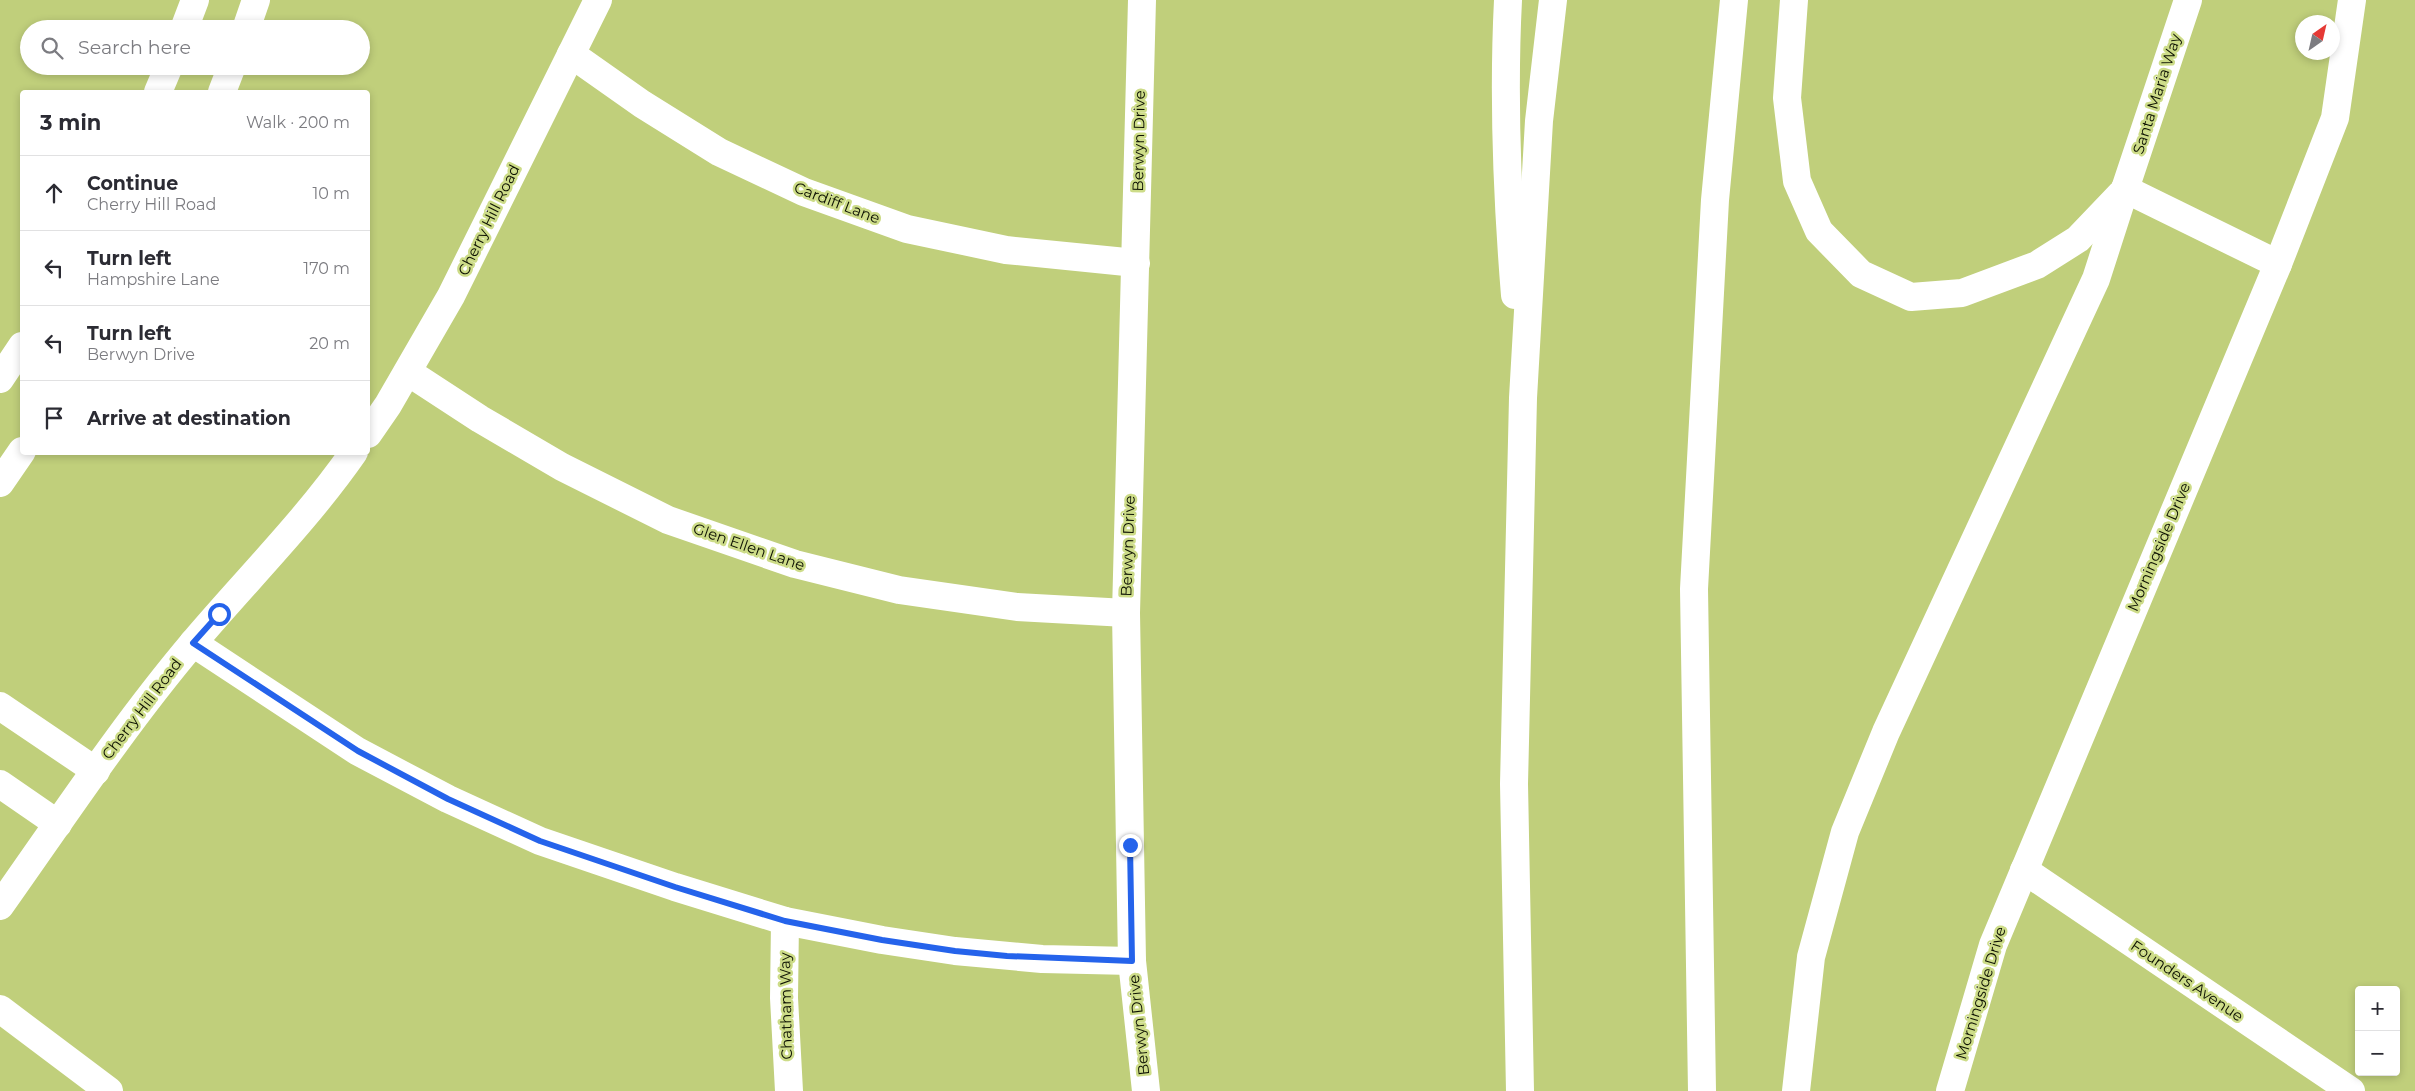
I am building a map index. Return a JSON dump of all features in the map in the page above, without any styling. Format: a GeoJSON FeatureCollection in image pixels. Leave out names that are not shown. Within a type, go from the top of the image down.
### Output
{"type":"FeatureCollection","features":[{"type":"Feature","properties":{"kind":"main road"},"geometry":{"type":"LineString","coordinates":[[187,20],[195,0]]}},
{"type":"Feature","properties":{"kind":"main road"},"geometry":{"type":"LineString","coordinates":[[249,20],[256,0]]}},
{"type":"Feature","properties":{"kind":"main road","name":"Cherry Hill Road"},"geometry":{"type":"LineString","coordinates":[[370,431],[408,372],[451,296],[598,0]]}},
{"type":"Feature","properties":{"kind":"main road","name":"Berwyn Drive"},"geometry":{"type":"LineString","coordinates":[[1142,0],[1126,613],[1132,961],[1146,1091]]}},
{"type":"Feature","properties":{"kind":"main road"},"geometry":{"type":"LineString","coordinates":[[1508,0],[1504,64],[1509,219],[1523,398]]}},
{"type":"Feature","properties":{"kind":"main road"},"geometry":{"type":"LineString","coordinates":[[1520,1091],[1514,784],[1523,398],[1539,121],[1553,0]]}},
{"type":"Feature","properties":{"kind":"main road"},"geometry":{"type":"LineString","coordinates":[[1702,1091],[1694,589],[1715,200],[1734,0]]}},
{"type":"Feature","properties":{"kind":"main road"},"geometry":{"type":"LineString","coordinates":[[1794,0],[1787,98],[1797,181],[1819,231],[1861,274],[1911,297],[1962,293],[2037,265],[2070,244],[2125,189],[2278,264]]}},
{"type":"Feature","properties":{"kind":"main road","name":"Santa Maria Way"},"geometry":{"type":"LineString","coordinates":[[1796,1091],[1811,957],[1844,832],[1886,732],[2096,279],[2188,0]]}},
{"type":"Feature","properties":{"kind":"main road","name":"Morningside Drive"},"geometry":{"type":"LineString","coordinates":[[1950,1091],[1993,945],[2278,264],[2335,118],[2352,0]]}},
{"type":"Feature","properties":{"kind":"main road","name":"Cardiff Lane"},"geometry":{"type":"LineString","coordinates":[[571,54],[642,104],[719,152],[804,192],[908,229],[1006,250],[1136,263]]}},
{"type":"Feature","properties":{"kind":"main road"},"geometry":{"type":"LineString","coordinates":[[159,90],[165,75]]}},
{"type":"Feature","properties":{"kind":"main road"},"geometry":{"type":"LineString","coordinates":[[223,90],[229,75]]}},
{"type":"Feature","properties":{"kind":"main road"},"geometry":{"type":"LineString","coordinates":[[0,379],[20,349]]}},
{"type":"Feature","properties":{"kind":"main road","name":"Glen Ellen Lane"},"geometry":{"type":"LineString","coordinates":[[408,372],[480,419],[562,467],[668,520],[795,564],[899,590],[998,604],[1126,613]]}},
{"type":"Feature","properties":{"kind":"main road"},"geometry":{"type":"LineString","coordinates":[[0,483],[20,454]]}},
{"type":"Feature","properties":{"kind":"main road","name":"Cherry Hill Road"},"geometry":{"type":"LineString","coordinates":[[0,906],[143,706],[193,643],[296,528],[352,455]]}},
{"type":"Feature","properties":{"kind":"main road"},"geometry":{"type":"LineString","coordinates":[[193,643],[358,751],[448,799],[540,841],[675,887],[785,921],[882,940],[955,951],[1042,959],[1132,961]]}},
{"type":"Feature","properties":{"kind":"main road"},"geometry":{"type":"LineString","coordinates":[[0,706],[96,771]]}},
{"type":"Feature","properties":{"kind":"main road"},"geometry":{"type":"LineString","coordinates":[[0,784],[58,824]]}},
{"type":"Feature","properties":{"kind":"main road","name":"Founders Avenue"},"geometry":{"type":"LineString","coordinates":[[2024,870],[2351,1091]]}},
{"type":"Feature","properties":{"kind":"main road","name":"Chatham Way"},"geometry":{"type":"LineString","coordinates":[[785,921],[784,998],[789,1091]]}},
{"type":"Feature","properties":{"kind":"main road"},"geometry":{"type":"LineString","coordinates":[[0,1009],[109,1091]]}},
{"type":"Feature","properties":{"kind":"route"},"geometry":{"type":"LineString","coordinates":[[219,614],[193,643],[358,751],[448,799],[540,841],[675,887],[785,921],[882,940],[955,951],[1042,959],[1132,961],[1130,845]]}}]}
